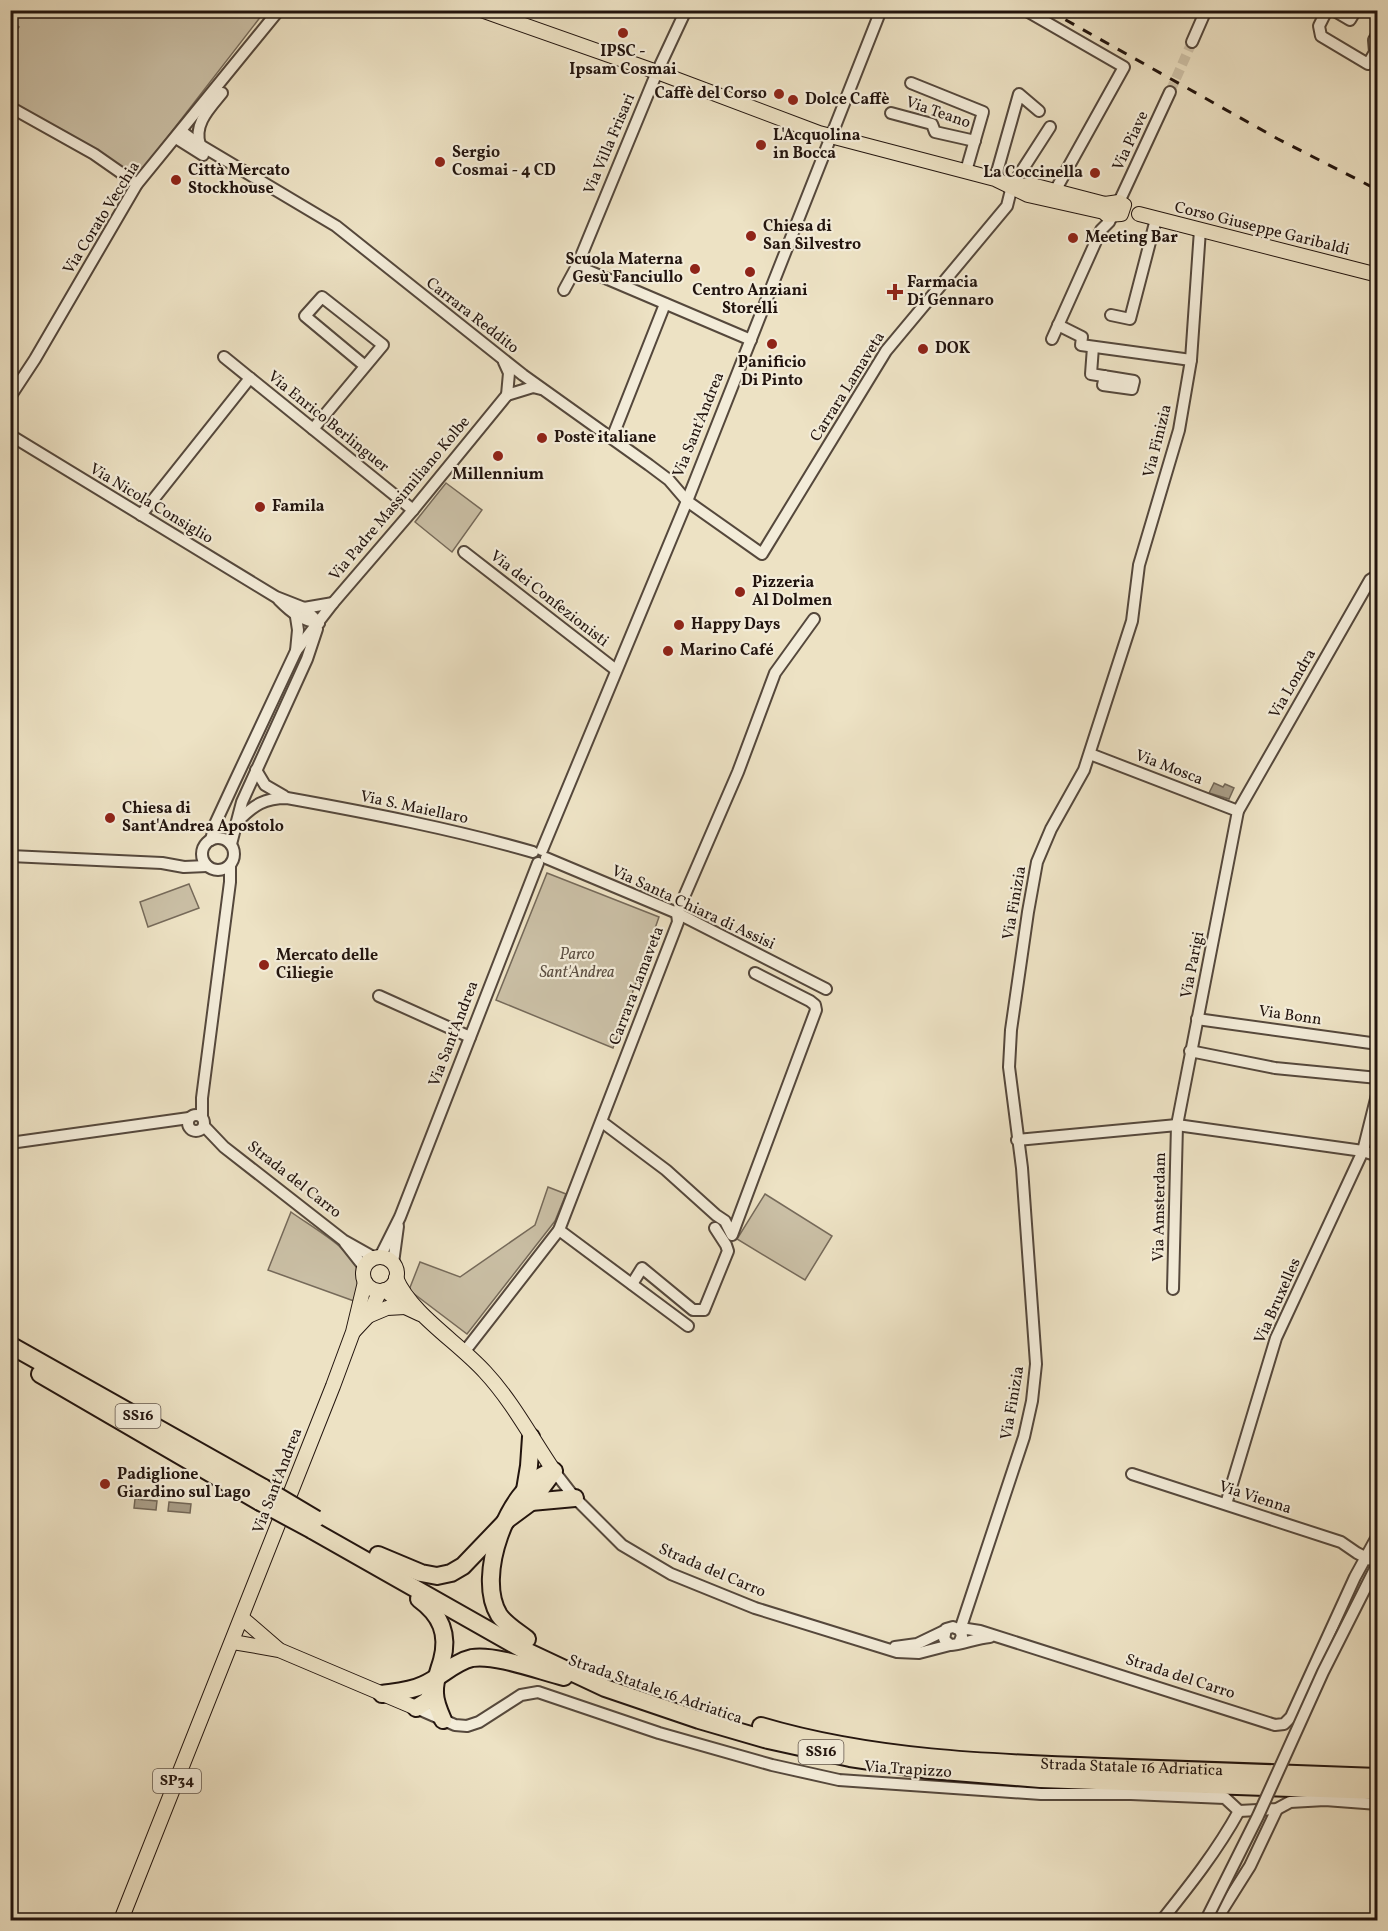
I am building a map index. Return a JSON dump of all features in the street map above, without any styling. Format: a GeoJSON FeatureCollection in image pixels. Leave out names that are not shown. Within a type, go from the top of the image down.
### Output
{"type":"FeatureCollection","features":[{"type":"Feature","properties":{"kind":"highway","name":"Strada Statale 16 Adriatica"},"geometry":{"type":"LineString","coordinates":[[10,1345],[374,1559],[522,1649],[605,1688],[699,1720],[768,1740],[850,1758],[930,1770],[1040,1779],[1377,1791]]}},
{"type":"Feature","properties":{"kind":"highway","name":"Strada Statale 16 Adriatica"},"geometry":{"type":"LineString","coordinates":[[10,1357],[262,1495]]}},
{"type":"Feature","properties":{"kind":"highway"},"geometry":{"type":"LineString","coordinates":[[528,1496],[531,1437]]}},
{"type":"Feature","properties":{"kind":"highway"},"geometry":{"type":"LineString","coordinates":[[374,1559],[437,1576],[451,1573],[463,1566],[554,1471]]}},
{"type":"Feature","properties":{"kind":"highway"},"geometry":{"type":"LineString","coordinates":[[528,1496],[575,1498]]}},
{"type":"Feature","properties":{"kind":"highway"},"geometry":{"type":"LineString","coordinates":[[508,1519],[495,1546],[491,1569],[491,1595],[499,1616],[527,1639]]}},
{"type":"Feature","properties":{"kind":"highway","name":"Strada Statale 16 Adriatica"},"geometry":{"type":"LineString","coordinates":[[374,1559],[566,1659],[701,1709],[770,1729],[853,1746],[930,1758],[1026,1764],[1377,1777]]}},
{"type":"Feature","properties":{"kind":"highway"},"geometry":{"type":"LineString","coordinates":[[374,1559],[429,1607],[441,1622],[445,1635],[446,1645],[431,1685],[416,1708]]}},
{"type":"Feature","properties":{"kind":"highway"},"geometry":{"type":"LineString","coordinates":[[382,1694],[431,1685],[459,1663],[472,1658],[486,1658],[605,1688]]}},
{"type":"Feature","properties":{"kind":"highway"},"geometry":{"type":"LineString","coordinates":[[431,1685],[443,1720]]}},
{"type":"Feature","properties":{"kind":"main road","name":"Corso Giuseppe Garibaldi"},"geometry":{"type":"LineString","coordinates":[[482,10],[833,136],[995,178],[1028,195],[1139,214],[1377,275]]}},
{"type":"Feature","properties":{"kind":"main road","name":"Corso Giuseppe Garibaldi"},"geometry":{"type":"LineString","coordinates":[[1012,186],[1032,185],[1114,209]]}},
{"type":"Feature","properties":{"kind":"main road","name":"Via Sant'Andrea"},"geometry":{"type":"LineString","coordinates":[[233,1642],[353,1332],[365,1282],[364,1267],[383,1259],[396,1267],[396,1278],[392,1286],[382,1291],[368,1316],[353,1332]]}},
{"type":"Feature","properties":{"kind":"main road","name":"Strada del Carro"},"geometry":{"type":"LineString","coordinates":[[396,1278],[401,1289],[425,1316],[465,1351],[506,1396],[554,1471]]}},
{"type":"Feature","properties":{"kind":"main road"},"geometry":{"type":"LineString","coordinates":[[365,1282],[371,1288],[382,1291]]}},
{"type":"Feature","properties":{"kind":"main road","name":"Strada del Carro"},"geometry":{"type":"LineString","coordinates":[[382,1291],[405,1307],[425,1316]]}},
{"type":"Feature","properties":{"kind":"main road"},"geometry":{"type":"LineString","coordinates":[[368,1316],[387,1308],[405,1307]]}},
{"type":"Feature","properties":{"kind":"main road"},"geometry":{"type":"LineString","coordinates":[[242,1618],[279,1650]]}},
{"type":"Feature","properties":{"kind":"main road"},"geometry":{"type":"LineString","coordinates":[[233,1642],[279,1650],[416,1708]]}},
{"type":"Feature","properties":{"kind":"main road","name":"SP34"},"geometry":{"type":"LineString","coordinates":[[121,1920],[233,1642]]}},
{"type":"Feature","properties":{"kind":"street","name":"Via Corato Vecchia"},"geometry":{"type":"LineString","coordinates":[[10,397],[35,359],[137,184],[279,10]]}},
{"type":"Feature","properties":{"kind":"street","name":"Via Villa Frisari"},"geometry":{"type":"LineString","coordinates":[[564,290],[577,266],[657,72],[686,10]]}},
{"type":"Feature","properties":{"kind":"street","name":"Via Sant'Andrea"},"geometry":{"type":"LineString","coordinates":[[383,1259],[540,856],[752,340],[881,10]]}},
{"type":"Feature","properties":{"kind":"street"},"geometry":{"type":"LineString","coordinates":[[1025,10],[1124,67],[1055,191]]}},
{"type":"Feature","properties":{"kind":"street"},"geometry":{"type":"LineString","coordinates":[[1192,42],[1206,10]]}},
{"type":"Feature","properties":{"kind":"street"},"geometry":{"type":"LineString","coordinates":[[1327,10],[1319,26],[1321,36],[1368,64],[1375,52],[1374,39],[1377,33]]}},
{"type":"Feature","properties":{"kind":"street"},"geometry":{"type":"LineString","coordinates":[[1333,10],[1350,20],[1356,10]]}},
{"type":"Feature","properties":{"kind":"street"},"geometry":{"type":"LineString","coordinates":[[200,145],[197,136],[202,118],[232,80],[237,64]]}},
{"type":"Feature","properties":{"kind":"street"},"geometry":{"type":"LineString","coordinates":[[911,83],[983,112],[966,171]]}},
{"type":"Feature","properties":{"kind":"street","name":"Via Piave"},"geometry":{"type":"LineString","coordinates":[[1052,339],[1101,230],[1109,222],[1170,92]]}},
{"type":"Feature","properties":{"kind":"street"},"geometry":{"type":"LineString","coordinates":[[995,178],[1019,94],[1039,111]]}},
{"type":"Feature","properties":{"kind":"street"},"geometry":{"type":"LineString","coordinates":[[10,107],[93,154],[137,184]]}},
{"type":"Feature","properties":{"kind":"street","name":"Via Teano"},"geometry":{"type":"LineString","coordinates":[[891,113],[932,124],[935,132],[975,141]]}},
{"type":"Feature","properties":{"kind":"street","name":"Carrara Lamaveta"},"geometry":{"type":"LineString","coordinates":[[762,554],[886,351],[1007,206],[1012,186],[1050,127]]}},
{"type":"Feature","properties":{"kind":"street","name":"Carrara Reddito"},"geometry":{"type":"LineString","coordinates":[[178,134],[336,226],[502,359],[669,480],[687,501],[762,554]]}},
{"type":"Feature","properties":{"kind":"street","name":"Carrara Reddito"},"geometry":{"type":"LineString","coordinates":[[178,134],[212,160],[232,164]]}},
{"type":"Feature","properties":{"kind":"street"},"geometry":{"type":"LineString","coordinates":[[1111,315],[1130,320],[1156,219]]}},
{"type":"Feature","properties":{"kind":"street","name":"Via Finizia"},"geometry":{"type":"LineString","coordinates":[[960,1630],[1024,1437],[1032,1401],[1036,1364],[1022,1168],[1009,1068],[1011,1030],[1036,862],[1051,829],[1084,770],[1132,621],[1139,565],[1179,430],[1191,360],[1200,230]]}},
{"type":"Feature","properties":{"kind":"street"},"geometry":{"type":"LineString","coordinates":[[577,266],[752,340]]}},
{"type":"Feature","properties":{"kind":"street"},"geometry":{"type":"LineString","coordinates":[[313,429],[365,366],[382,345],[322,297],[305,316],[365,366]]}},
{"type":"Feature","properties":{"kind":"street"},"geometry":{"type":"LineString","coordinates":[[612,438],[665,304]]}},
{"type":"Feature","properties":{"kind":"street"},"geometry":{"type":"LineString","coordinates":[[1058,325],[1082,337],[1081,345],[1191,360]]}},
{"type":"Feature","properties":{"kind":"street"},"geometry":{"type":"LineString","coordinates":[[1093,347],[1091,374],[1105,376]]}},
{"type":"Feature","properties":{"kind":"street","name":"Via Enrico Berlinguer"},"geometry":{"type":"LineString","coordinates":[[225,357],[412,510]]}},
{"type":"Feature","properties":{"kind":"street"},"geometry":{"type":"LineString","coordinates":[[502,359],[509,373],[507,395],[533,387],[542,389]]}},
{"type":"Feature","properties":{"kind":"street","name":"Via Padre Massimiliano Kolbe"},"geometry":{"type":"LineString","coordinates":[[211,840],[215,824],[296,651],[333,603],[507,395],[518,387],[523,375]]}},
{"type":"Feature","properties":{"kind":"street"},"geometry":{"type":"LineString","coordinates":[[141,515],[250,378]]}},
{"type":"Feature","properties":{"kind":"street","name":"Via Nicola Consiglio"},"geometry":{"type":"LineString","coordinates":[[10,435],[319,623]]}},
{"type":"Feature","properties":{"kind":"street","name":"Via dei Confezionisti"},"geometry":{"type":"LineString","coordinates":[[464,552],[616,670]]}},
{"type":"Feature","properties":{"kind":"street","name":"Via Londra"},"geometry":{"type":"LineString","coordinates":[[1238,811],[1370,580],[1377,575]]}},
{"type":"Feature","properties":{"kind":"street"},"geometry":{"type":"LineString","coordinates":[[296,651],[300,612],[333,603]]}},
{"type":"Feature","properties":{"kind":"street","name":"Carrara Lamaveta"},"geometry":{"type":"LineString","coordinates":[[465,1351],[559,1230],[678,922],[677,913],[738,772],[775,673],[814,619]]}},
{"type":"Feature","properties":{"kind":"street","name":"Via Padre Massimiliano Kolbe"},"geometry":{"type":"LineString","coordinates":[[231,844],[242,802],[307,659],[319,623]]}},
{"type":"Feature","properties":{"kind":"street","name":"Via Mosca"},"geometry":{"type":"LineString","coordinates":[[1090,754],[1238,811]]}},
{"type":"Feature","properties":{"kind":"street","name":"Via S. Maiellaro"},"geometry":{"type":"LineString","coordinates":[[256,770],[265,785],[287,798]]}},
{"type":"Feature","properties":{"kind":"street","name":"Via S. Maiellaro"},"geometry":{"type":"LineString","coordinates":[[238,821],[261,802],[272,798],[287,798],[385,816],[495,841],[540,856]]}},
{"type":"Feature","properties":{"kind":"street","name":"Via Parigi"},"geometry":{"type":"LineString","coordinates":[[1177,1125],[1238,811]]}},
{"type":"Feature","properties":{"kind":"street"},"geometry":{"type":"LineString","coordinates":[[10,1143],[162,1122],[196,1123],[202,1098],[230,882],[230,866],[234,857],[231,844],[222,838],[211,840],[202,852],[193,858],[162,863]]}},
{"type":"Feature","properties":{"kind":"street"},"geometry":{"type":"LineString","coordinates":[[202,852],[202,857],[224,883],[226,900]]}},
{"type":"Feature","properties":{"kind":"street"},"geometry":{"type":"LineString","coordinates":[[10,856],[162,863],[184,867],[225,869],[230,866]]}},
{"type":"Feature","properties":{"kind":"street","name":"Via Santa Chiara di Assisi"},"geometry":{"type":"LineString","coordinates":[[540,856],[677,913],[826,988]]}},
{"type":"Feature","properties":{"kind":"street"},"geometry":{"type":"LineString","coordinates":[[602,1122],[666,1170],[725,1221],[732,1235],[816,1010],[815,1005],[810,1001],[754,973]]}},
{"type":"Feature","properties":{"kind":"street"},"geometry":{"type":"LineString","coordinates":[[379,996],[470,1037]]}},
{"type":"Feature","properties":{"kind":"street","name":"Via Bonn"},"geometry":{"type":"LineString","coordinates":[[1197,1019],[1377,1044]]}},
{"type":"Feature","properties":{"kind":"street"},"geometry":{"type":"LineString","coordinates":[[1190,1051],[1275,1068],[1377,1078]]}},
{"type":"Feature","properties":{"kind":"street","name":"Via Bruxelles"},"geometry":{"type":"LineString","coordinates":[[1226,1504],[1276,1338],[1363,1151],[1377,1091]]}},
{"type":"Feature","properties":{"kind":"street","name":"Strada del Carro"},"geometry":{"type":"LineString","coordinates":[[196,1123],[343,1240],[364,1267]]}},
{"type":"Feature","properties":{"kind":"street"},"geometry":{"type":"LineString","coordinates":[[1017,1140],[1177,1125],[1363,1151],[1377,1156]]}},
{"type":"Feature","properties":{"kind":"street","name":"Via Amsterdam"},"geometry":{"type":"LineString","coordinates":[[1173,1289],[1177,1125]]}},
{"type":"Feature","properties":{"kind":"street","name":"Via Sant'Andrea"},"geometry":{"type":"LineString","coordinates":[[383,1259],[387,1240],[400,1217]]}},
{"type":"Feature","properties":{"kind":"street"},"geometry":{"type":"LineString","coordinates":[[632,1284],[642,1268],[693,1310],[704,1310],[728,1251],[715,1228]]}},
{"type":"Feature","properties":{"kind":"street"},"geometry":{"type":"LineString","coordinates":[[559,1230],[688,1326]]}},
{"type":"Feature","properties":{"kind":"street","name":"Strada del Carro"},"geometry":{"type":"LineString","coordinates":[[343,1240],[383,1259]]}},
{"type":"Feature","properties":{"kind":"street"},"geometry":{"type":"LineString","coordinates":[[357,1246],[378,1245],[387,1240]]}},
{"type":"Feature","properties":{"kind":"street","name":"Strada del Carro"},"geometry":{"type":"LineString","coordinates":[[554,1471],[575,1498],[622,1545],[671,1574],[755,1608],[897,1652],[919,1653],[981,1638],[996,1637]]}},
{"type":"Feature","properties":{"kind":"street","name":"Via Vienna"},"geometry":{"type":"LineString","coordinates":[[1132,1474],[1341,1542],[1377,1563]]}},
{"type":"Feature","properties":{"kind":"street"},"geometry":{"type":"LineString","coordinates":[[1365,1558],[1377,1535]]}},
{"type":"Feature","properties":{"kind":"street","name":"Strada del Carro"},"geometry":{"type":"LineString","coordinates":[[960,1630],[974,1629],[1275,1725],[1284,1724],[1291,1718],[1365,1558]]}},
{"type":"Feature","properties":{"kind":"street"},"geometry":{"type":"LineString","coordinates":[[1206,1920],[1258,1816],[1323,1672],[1377,1563]]}},
{"type":"Feature","properties":{"kind":"street","name":"Via Finizia"},"geometry":{"type":"LineString","coordinates":[[946,1630],[971,1595]]}},
{"type":"Feature","properties":{"kind":"street"},"geometry":{"type":"LineString","coordinates":[[955,1627],[960,1630],[962,1636],[955,1644],[945,1641],[946,1630],[955,1627]]}},
{"type":"Feature","properties":{"kind":"street","name":"Strada del Carro"},"geometry":{"type":"LineString","coordinates":[[877,1646],[897,1647],[917,1644],[946,1630]]}},
{"type":"Feature","properties":{"kind":"street","name":"Via Trapizzo"},"geometry":{"type":"LineString","coordinates":[[416,1708],[455,1725],[467,1726],[479,1722],[521,1695],[538,1692],[659,1733],[772,1765],[839,1780],[1041,1794],[1131,1794],[1225,1798],[1239,1811]]}},
{"type":"Feature","properties":{"kind":"street"},"geometry":{"type":"LineString","coordinates":[[1162,1920],[1202,1870],[1239,1811],[1277,1809],[1290,1802],[1325,1800],[1377,1804]]}},
{"type":"Feature","properties":{"kind":"street"},"geometry":{"type":"LineString","coordinates":[[1216,1920],[1250,1866],[1277,1809]]}},
{"type":"Feature","properties":{"kind":"green space"},"geometry":{"type":"Polygon","coordinates":[[[22,11],[265,11],[135,179],[11,103],[11,84],[17,75],[11,70],[10,40],[19,27],[11,21],[11,16],[22,11]]]}},
{"type":"Feature","properties":{"kind":"green space"},"geometry":{"type":"Polygon","coordinates":[[[446,483],[482,510],[452,552],[415,522],[446,483]]]}},
{"type":"Feature","properties":{"kind":"green space","name":"Parco Sant'Andrea"},"geometry":{"type":"Polygon","coordinates":[[[547,873],[659,917],[613,1048],[496,1000],[547,873]]]}},
{"type":"Feature","properties":{"kind":"green space"},"geometry":{"type":"Polygon","coordinates":[[[189,884],[199,908],[148,927],[140,902],[189,884]]]}},
{"type":"Feature","properties":{"kind":"green space"},"geometry":{"type":"Polygon","coordinates":[[[548,1187],[566,1194],[555,1221],[467,1334],[409,1290],[420,1262],[460,1277],[535,1225],[548,1187]]]}},
{"type":"Feature","properties":{"kind":"green space"},"geometry":{"type":"Polygon","coordinates":[[[765,1194],[832,1236],[805,1280],[737,1239],[765,1194]]]}},
{"type":"Feature","properties":{"kind":"green space"},"geometry":{"type":"Polygon","coordinates":[[[291,1212],[341,1248],[357,1265],[360,1281],[354,1301],[268,1270],[291,1212]]]}},
{"type":"Feature","properties":{"kind":"shaded area"},"geometry":{"type":"Polygon","coordinates":[[[1214,783],[1234,788],[1229,799],[1209,793],[1214,783]]]}},
{"type":"Feature","properties":{"kind":"shaded area"},"geometry":{"type":"Polygon","coordinates":[[[135,1499],[157,1501],[156,1510],[134,1508],[135,1499]]]}},
{"type":"Feature","properties":{"kind":"shaded area"},"geometry":{"type":"Polygon","coordinates":[[[169,1502],[191,1504],[190,1513],[168,1511],[169,1502]]]}},
{"type":"Feature","properties":{"kind":"tunnel"},"geometry":{"type":"LineString","coordinates":[[1170,92],[1192,42]]}},
{"type":"Feature","properties":{"kind":"railway"},"geometry":{"type":"LineString","coordinates":[[1048,10],[1278,139],[1378,190]]}},
{"type":"Feature","properties":{"kind":"place","name":"IPSC - Ipsam Cosmai"},"geometry":{"type":"Point","coordinates":[623,33]}},
{"type":"Feature","properties":{"kind":"place","name":"Caffè del Corso"},"geometry":{"type":"Point","coordinates":[779,94]}},
{"type":"Feature","properties":{"kind":"place","name":"Dolce Caffè"},"geometry":{"type":"Point","coordinates":[793,100]}},
{"type":"Feature","properties":{"kind":"place","name":"L'Acquolina in Bocca"},"geometry":{"type":"Point","coordinates":[761,145]}},
{"type":"Feature","properties":{"kind":"place","name":"Sergio Cosmai - 4 CD"},"geometry":{"type":"Point","coordinates":[440,162]}},
{"type":"Feature","properties":{"kind":"place","name":"La Coccinella"},"geometry":{"type":"Point","coordinates":[1095,173]}},
{"type":"Feature","properties":{"kind":"place","name":"Città Mercato Stockhouse"},"geometry":{"type":"Point","coordinates":[176,180]}},
{"type":"Feature","properties":{"kind":"place","name":"Chiesa di San Silvestro"},"geometry":{"type":"Point","coordinates":[751,236]}},
{"type":"Feature","properties":{"kind":"place","name":"Meeting Bar"},"geometry":{"type":"Point","coordinates":[1073,238]}},
{"type":"Feature","properties":{"kind":"place","name":"Scuola Materna Gesù Fanciullo"},"geometry":{"type":"Point","coordinates":[695,269]}},
{"type":"Feature","properties":{"kind":"place","name":"Centro Anziani Storelli"},"geometry":{"type":"Point","coordinates":[750,272]}},
{"type":"Feature","properties":{"kind":"place","name":"Farmacia Di Gennaro"},"geometry":{"type":"Point","coordinates":[895,292]}},
{"type":"Feature","properties":{"kind":"place","name":"Panificio Di Pinto"},"geometry":{"type":"Point","coordinates":[772,344]}},
{"type":"Feature","properties":{"kind":"place","name":"DOK"},"geometry":{"type":"Point","coordinates":[923,349]}},
{"type":"Feature","properties":{"kind":"place","name":"Poste italiane"},"geometry":{"type":"Point","coordinates":[542,438]}},
{"type":"Feature","properties":{"kind":"place","name":"Millennium"},"geometry":{"type":"Point","coordinates":[498,456]}},
{"type":"Feature","properties":{"kind":"place","name":"Famila"},"geometry":{"type":"Point","coordinates":[260,507]}},
{"type":"Feature","properties":{"kind":"place","name":"Pizzeria Al Dolmen"},"geometry":{"type":"Point","coordinates":[740,592]}},
{"type":"Feature","properties":{"kind":"place","name":"Happy Days"},"geometry":{"type":"Point","coordinates":[679,625]}},
{"type":"Feature","properties":{"kind":"place","name":"Marino Café"},"geometry":{"type":"Point","coordinates":[668,651]}},
{"type":"Feature","properties":{"kind":"place","name":"Chiesa di Sant'Andrea Apostolo"},"geometry":{"type":"Point","coordinates":[110,818]}},
{"type":"Feature","properties":{"kind":"place","name":"Mercato delle Ciliegie"},"geometry":{"type":"Point","coordinates":[264,965]}},
{"type":"Feature","properties":{"kind":"place","name":"Padiglione Giardino sul Lago"},"geometry":{"type":"Point","coordinates":[105,1484]}}]}
